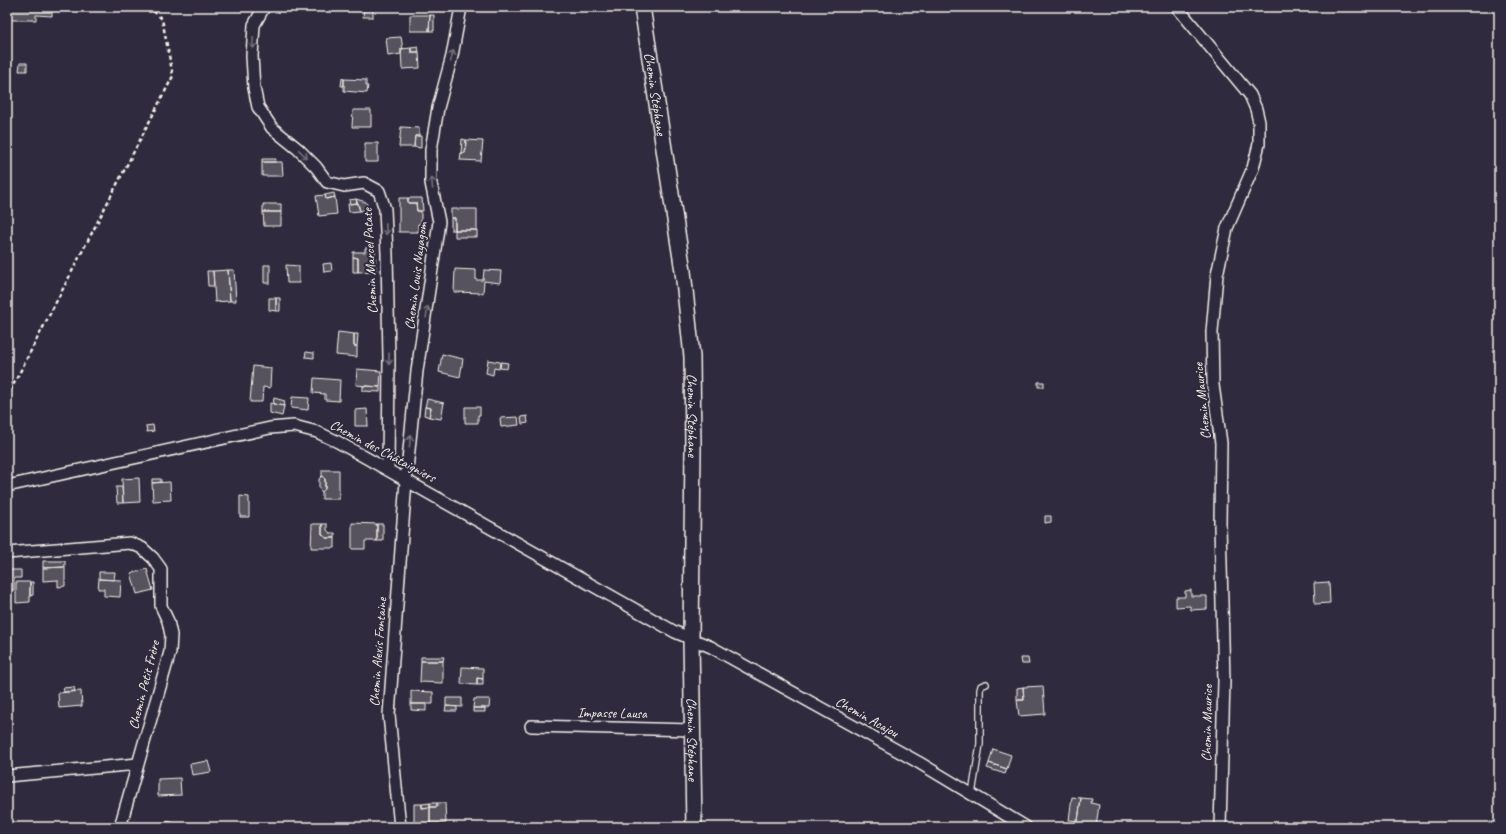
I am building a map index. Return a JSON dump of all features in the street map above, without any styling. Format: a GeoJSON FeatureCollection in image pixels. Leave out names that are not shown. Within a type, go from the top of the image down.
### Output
{"type":"FeatureCollection","features":[{"type":"Feature","properties":{"kind":"main road","name":"Chemin Stéphane"},"geometry":{"type":"LineString","coordinates":[[642,7],[683,271],[692,357],[693,446],[691,638],[694,827]]}},
{"type":"Feature","properties":{"kind":"street","name":"Chemin Marcel Patate"},"geometry":{"type":"LineString","coordinates":[[264,7],[254,26],[252,56],[254,88],[258,107],[272,128],[316,167],[326,182],[344,186],[364,183],[379,191],[385,209],[389,358],[388,469]]}},
{"type":"Feature","properties":{"kind":"street","name":"Chemin Louis Nayagom"},"geometry":{"type":"LineString","coordinates":[[406,480],[417,371],[439,222],[431,183],[431,150],[438,108],[452,56],[461,7]]}},
{"type":"Feature","properties":{"kind":"street","name":"Chemin Maurice"},"geometry":{"type":"LineString","coordinates":[[1177,7],[1250,96],[1256,109],[1260,133],[1253,168],[1227,228],[1217,275],[1212,332],[1213,385],[1221,443],[1220,525],[1224,681],[1220,827]]}},
{"type":"Feature","properties":{"kind":"street","name":"Chemin des Châtaigniers"},"geometry":{"type":"LineString","coordinates":[[7,486],[270,428],[294,426],[316,432],[338,442],[675,632],[691,638]]}},
{"type":"Feature","properties":{"kind":"street","name":"Chemin Alexis Fontaine"},"geometry":{"type":"LineString","coordinates":[[400,827],[389,715],[406,480]]}},
{"type":"Feature","properties":{"kind":"street","name":"Chemin Petit Frère"},"geometry":{"type":"LineString","coordinates":[[7,553],[130,543],[142,548],[161,568],[161,606],[168,621],[171,635],[170,652],[120,827]]}},
{"type":"Feature","properties":{"kind":"street","name":"Chemin Acajou"},"geometry":{"type":"LineString","coordinates":[[691,638],[711,647],[911,758],[1026,827]]}},
{"type":"Feature","properties":{"kind":"street","name":"Impasse Lausa"},"geometry":{"type":"LineString","coordinates":[[531,726],[693,730]]}},
{"type":"Feature","properties":{"kind":"street"},"geometry":{"type":"LineString","coordinates":[[7,776],[138,764]]}},
{"type":"Feature","properties":{"kind":"lane"},"geometry":{"type":"LineString","coordinates":[[972,795],[980,744],[980,690],[981,686],[986,684]]}},
{"type":"Feature","properties":{"kind":"path"},"geometry":{"type":"LineString","coordinates":[[7,397],[173,76],[162,19],[149,7]]}},
{"type":"Feature","properties":{"kind":"building"},"geometry":{"type":"Polygon","coordinates":[[[7,7],[52,7],[52,16],[36,15],[36,20],[7,20],[7,7]]]}},
{"type":"Feature","properties":{"kind":"building"},"geometry":{"type":"Polygon","coordinates":[[[337,7],[349,7],[348,10],[337,7]]]}},
{"type":"Feature","properties":{"kind":"building"},"geometry":{"type":"Polygon","coordinates":[[[364,7],[373,7],[373,17],[363,17],[364,7]]]}},
{"type":"Feature","properties":{"kind":"building"},"geometry":{"type":"Polygon","coordinates":[[[410,15],[430,15],[429,31],[410,31],[410,15]]]}},
{"type":"Feature","properties":{"kind":"building"},"geometry":{"type":"Polygon","coordinates":[[[430,15],[434,15],[434,31],[429,31],[430,15]]]}},
{"type":"Feature","properties":{"kind":"building"},"geometry":{"type":"Polygon","coordinates":[[[401,37],[403,49],[401,49],[401,54],[388,56],[386,38],[401,37]]]}},
{"type":"Feature","properties":{"kind":"building"},"geometry":{"type":"Polygon","coordinates":[[[418,47],[419,52],[411,52],[411,48],[418,47]]]}},
{"type":"Feature","properties":{"kind":"building"},"geometry":{"type":"Polygon","coordinates":[[[411,48],[411,52],[419,52],[420,68],[402,69],[401,49],[411,48]]]}},
{"type":"Feature","properties":{"kind":"building"},"geometry":{"type":"Polygon","coordinates":[[[20,63],[27,63],[27,71],[19,71],[20,63]]]}},
{"type":"Feature","properties":{"kind":"building"},"geometry":{"type":"Polygon","coordinates":[[[342,78],[344,79],[344,86],[341,86],[342,78]]]}},
{"type":"Feature","properties":{"kind":"building"},"geometry":{"type":"Polygon","coordinates":[[[344,79],[366,80],[366,86],[368,86],[367,93],[344,91],[344,79]]]}},
{"type":"Feature","properties":{"kind":"building"},"geometry":{"type":"Polygon","coordinates":[[[353,110],[371,110],[371,127],[352,127],[353,110]]]}},
{"type":"Feature","properties":{"kind":"building"},"geometry":{"type":"Polygon","coordinates":[[[401,127],[419,128],[419,136],[415,136],[414,147],[399,147],[401,127]]]}},
{"type":"Feature","properties":{"kind":"building"},"geometry":{"type":"Polygon","coordinates":[[[415,136],[421,136],[421,148],[414,147],[415,136]]]}},
{"type":"Feature","properties":{"kind":"building"},"geometry":{"type":"Polygon","coordinates":[[[462,139],[466,140],[465,153],[461,153],[462,139]]]}},
{"type":"Feature","properties":{"kind":"building"},"geometry":{"type":"Polygon","coordinates":[[[466,140],[483,141],[481,161],[460,160],[461,153],[465,153],[466,140]]]}},
{"type":"Feature","properties":{"kind":"building"},"geometry":{"type":"Polygon","coordinates":[[[365,143],[378,143],[378,162],[365,162],[365,143]]]}},
{"type":"Feature","properties":{"kind":"building"},"geometry":{"type":"Polygon","coordinates":[[[262,159],[276,159],[275,162],[262,162],[262,159]]]}},
{"type":"Feature","properties":{"kind":"building"},"geometry":{"type":"Polygon","coordinates":[[[262,162],[282,162],[283,176],[262,176],[262,162]]]}},
{"type":"Feature","properties":{"kind":"building"},"geometry":{"type":"Polygon","coordinates":[[[334,193],[335,197],[326,199],[325,195],[334,193]]]}},
{"type":"Feature","properties":{"kind":"building"},"geometry":{"type":"Polygon","coordinates":[[[325,195],[326,199],[335,197],[337,214],[319,216],[316,196],[325,195]]]}},
{"type":"Feature","properties":{"kind":"building"},"geometry":{"type":"Polygon","coordinates":[[[399,198],[408,198],[408,203],[416,203],[417,211],[421,211],[421,224],[418,224],[418,232],[399,232],[399,198]]]}},
{"type":"Feature","properties":{"kind":"building"},"geometry":{"type":"Polygon","coordinates":[[[408,198],[422,198],[423,211],[417,211],[416,203],[408,203],[408,198]]]}},
{"type":"Feature","properties":{"kind":"building"},"geometry":{"type":"Polygon","coordinates":[[[356,199],[357,203],[350,204],[349,200],[356,199]]]}},
{"type":"Feature","properties":{"kind":"building"},"geometry":{"type":"Polygon","coordinates":[[[356,199],[366,202],[369,210],[360,211],[356,199]]]}},
{"type":"Feature","properties":{"kind":"building"},"geometry":{"type":"Polygon","coordinates":[[[358,203],[360,211],[349,212],[348,204],[358,203]]]}},
{"type":"Feature","properties":{"kind":"building"},"geometry":{"type":"Polygon","coordinates":[[[263,204],[281,204],[281,212],[263,212],[263,204]]]}},
{"type":"Feature","properties":{"kind":"building"},"geometry":{"type":"Polygon","coordinates":[[[451,209],[477,209],[477,230],[455,230],[455,218],[451,218],[451,209]]]}},
{"type":"Feature","properties":{"kind":"building"},"geometry":{"type":"Polygon","coordinates":[[[263,212],[281,212],[281,226],[264,226],[263,212]]]}},
{"type":"Feature","properties":{"kind":"building"},"geometry":{"type":"Polygon","coordinates":[[[451,218],[455,218],[455,230],[451,230],[451,218]]]}},
{"type":"Feature","properties":{"kind":"building"},"geometry":{"type":"Polygon","coordinates":[[[455,230],[477,230],[477,237],[455,237],[455,230]]]}},
{"type":"Feature","properties":{"kind":"building"},"geometry":{"type":"Polygon","coordinates":[[[365,248],[375,248],[376,271],[358,272],[358,258],[353,257],[353,252],[365,252],[365,248]]]}},
{"type":"Feature","properties":{"kind":"building"},"geometry":{"type":"Polygon","coordinates":[[[353,257],[358,258],[358,272],[353,272],[353,257]]]}},
{"type":"Feature","properties":{"kind":"building"},"geometry":{"type":"Polygon","coordinates":[[[331,263],[332,271],[324,272],[323,264],[331,263]]]}},
{"type":"Feature","properties":{"kind":"building"},"geometry":{"type":"Polygon","coordinates":[[[264,265],[270,265],[270,283],[264,283],[264,265]]]}},
{"type":"Feature","properties":{"kind":"building"},"geometry":{"type":"Polygon","coordinates":[[[286,265],[299,266],[299,283],[287,283],[286,265]]]}},
{"type":"Feature","properties":{"kind":"building"},"geometry":{"type":"Polygon","coordinates":[[[455,269],[476,270],[476,280],[483,280],[484,270],[501,271],[500,283],[484,281],[483,293],[454,292],[455,269]]]}},
{"type":"Feature","properties":{"kind":"building"},"geometry":{"type":"Polygon","coordinates":[[[228,270],[230,301],[215,302],[213,271],[228,270]]]}},
{"type":"Feature","properties":{"kind":"building"},"geometry":{"type":"Polygon","coordinates":[[[228,270],[234,270],[236,301],[230,301],[228,270]]]}},
{"type":"Feature","properties":{"kind":"building"},"geometry":{"type":"Polygon","coordinates":[[[207,271],[213,271],[214,286],[208,286],[207,271]]]}},
{"type":"Feature","properties":{"kind":"building"},"geometry":{"type":"Polygon","coordinates":[[[269,298],[276,298],[276,311],[269,310],[269,298]]]}},
{"type":"Feature","properties":{"kind":"building"},"geometry":{"type":"Polygon","coordinates":[[[276,298],[280,298],[280,311],[276,311],[276,298]]]}},
{"type":"Feature","properties":{"kind":"building"},"geometry":{"type":"Polygon","coordinates":[[[338,332],[354,334],[354,346],[357,346],[357,357],[336,355],[338,332]]]}},
{"type":"Feature","properties":{"kind":"building"},"geometry":{"type":"Polygon","coordinates":[[[354,334],[358,334],[357,346],[354,346],[354,334]]]}},
{"type":"Feature","properties":{"kind":"building"},"geometry":{"type":"Polygon","coordinates":[[[306,352],[314,353],[314,358],[305,357],[306,352]]]}},
{"type":"Feature","properties":{"kind":"building"},"geometry":{"type":"Polygon","coordinates":[[[442,354],[463,359],[460,377],[439,372],[442,354]]]}},
{"type":"Feature","properties":{"kind":"building"},"geometry":{"type":"Polygon","coordinates":[[[488,360],[500,362],[499,369],[494,368],[493,375],[486,373],[488,360]]]}},
{"type":"Feature","properties":{"kind":"building"},"geometry":{"type":"Polygon","coordinates":[[[501,362],[508,363],[507,369],[500,368],[501,362]]]}},
{"type":"Feature","properties":{"kind":"building"},"geometry":{"type":"Polygon","coordinates":[[[253,366],[271,368],[270,388],[263,387],[262,402],[250,402],[253,366]]]}},
{"type":"Feature","properties":{"kind":"building"},"geometry":{"type":"Polygon","coordinates":[[[357,369],[381,371],[380,387],[356,385],[357,369]]]}},
{"type":"Feature","properties":{"kind":"building"},"geometry":{"type":"Polygon","coordinates":[[[314,378],[340,380],[339,401],[325,400],[325,394],[313,393],[314,378]]]}},
{"type":"Feature","properties":{"kind":"building"},"geometry":{"type":"Polygon","coordinates":[[[1038,382],[1044,382],[1044,387],[1038,387],[1038,382]]]}},
{"type":"Feature","properties":{"kind":"building"},"geometry":{"type":"Polygon","coordinates":[[[363,386],[380,387],[380,392],[363,391],[363,386]]]}},
{"type":"Feature","properties":{"kind":"building"},"geometry":{"type":"Polygon","coordinates":[[[292,397],[309,398],[308,410],[291,408],[292,397]]]}},
{"type":"Feature","properties":{"kind":"building"},"geometry":{"type":"Polygon","coordinates":[[[274,398],[285,401],[284,406],[273,404],[274,398]]]}},
{"type":"Feature","properties":{"kind":"building"},"geometry":{"type":"Polygon","coordinates":[[[427,399],[444,403],[441,419],[429,417],[431,408],[425,407],[427,399]]]}},
{"type":"Feature","properties":{"kind":"building"},"geometry":{"type":"Polygon","coordinates":[[[270,403],[284,406],[282,416],[270,413],[270,403]]]}},
{"type":"Feature","properties":{"kind":"building"},"geometry":{"type":"Polygon","coordinates":[[[425,407],[431,408],[429,417],[424,415],[425,407]]]}},
{"type":"Feature","properties":{"kind":"building"},"geometry":{"type":"Polygon","coordinates":[[[465,407],[480,407],[478,423],[465,423],[465,407]]]}},
{"type":"Feature","properties":{"kind":"building"},"geometry":{"type":"Polygon","coordinates":[[[367,409],[368,426],[355,426],[355,410],[367,409]]]}},
{"type":"Feature","properties":{"kind":"building"},"geometry":{"type":"Polygon","coordinates":[[[527,416],[528,423],[522,424],[521,417],[527,416]]]}},
{"type":"Feature","properties":{"kind":"building"},"geometry":{"type":"Polygon","coordinates":[[[518,417],[519,425],[501,427],[500,418],[518,417]]]}},
{"type":"Feature","properties":{"kind":"building"},"geometry":{"type":"Polygon","coordinates":[[[153,425],[154,431],[147,432],[146,426],[153,425]]]}},
{"type":"Feature","properties":{"kind":"building"},"geometry":{"type":"Polygon","coordinates":[[[322,470],[339,470],[339,499],[322,499],[322,492],[325,489],[325,479],[322,476],[322,470]]]}},
{"type":"Feature","properties":{"kind":"building"},"geometry":{"type":"Polygon","coordinates":[[[322,476],[325,479],[325,489],[322,492],[319,489],[319,479],[322,476]]]}},
{"type":"Feature","properties":{"kind":"building"},"geometry":{"type":"Polygon","coordinates":[[[139,478],[140,502],[123,503],[122,479],[139,478]]]}},
{"type":"Feature","properties":{"kind":"building"},"geometry":{"type":"Polygon","coordinates":[[[152,479],[161,479],[161,482],[152,483],[152,479]]]}},
{"type":"Feature","properties":{"kind":"building"},"geometry":{"type":"Polygon","coordinates":[[[170,482],[171,500],[153,501],[152,483],[170,482]]]}},
{"type":"Feature","properties":{"kind":"building"},"geometry":{"type":"Polygon","coordinates":[[[116,487],[122,487],[123,503],[117,503],[116,487]]]}},
{"type":"Feature","properties":{"kind":"building"},"geometry":{"type":"Polygon","coordinates":[[[240,496],[249,497],[249,517],[240,517],[240,496]]]}},
{"type":"Feature","properties":{"kind":"building"},"geometry":{"type":"Polygon","coordinates":[[[1045,516],[1051,516],[1051,522],[1045,523],[1045,516]]]}},
{"type":"Feature","properties":{"kind":"building"},"geometry":{"type":"Polygon","coordinates":[[[352,523],[377,524],[377,541],[365,541],[365,549],[352,549],[352,523]]]}},
{"type":"Feature","properties":{"kind":"building"},"geometry":{"type":"Polygon","coordinates":[[[312,524],[322,524],[322,534],[326,538],[335,538],[335,548],[311,548],[312,524]]]}},
{"type":"Feature","properties":{"kind":"building"},"geometry":{"type":"Polygon","coordinates":[[[322,524],[327,524],[327,530],[330,533],[335,533],[335,538],[326,538],[322,534],[322,524]]]}},
{"type":"Feature","properties":{"kind":"building"},"geometry":{"type":"Polygon","coordinates":[[[377,524],[383,524],[383,541],[377,541],[377,524]]]}},
{"type":"Feature","properties":{"kind":"building"},"geometry":{"type":"Polygon","coordinates":[[[43,561],[65,561],[65,567],[43,568],[43,561]]]}},
{"type":"Feature","properties":{"kind":"building"},"geometry":{"type":"Polygon","coordinates":[[[65,567],[65,586],[58,587],[58,580],[43,581],[43,568],[65,567]]]}},
{"type":"Feature","properties":{"kind":"building"},"geometry":{"type":"Polygon","coordinates":[[[147,569],[153,590],[137,594],[131,573],[147,569]]]}},
{"type":"Feature","properties":{"kind":"building"},"geometry":{"type":"Polygon","coordinates":[[[7,570],[21,570],[21,578],[14,578],[14,590],[7,590],[7,570]]]}},
{"type":"Feature","properties":{"kind":"building"},"geometry":{"type":"Polygon","coordinates":[[[99,572],[115,572],[114,580],[99,579],[99,572]]]}},
{"type":"Feature","properties":{"kind":"building"},"geometry":{"type":"Polygon","coordinates":[[[99,579],[121,580],[120,597],[104,596],[104,589],[98,589],[99,579]]]}},
{"type":"Feature","properties":{"kind":"building"},"geometry":{"type":"Polygon","coordinates":[[[16,582],[30,582],[30,602],[16,603],[16,582]]]}},
{"type":"Feature","properties":{"kind":"building"},"geometry":{"type":"Polygon","coordinates":[[[30,582],[33,582],[33,595],[30,596],[30,582]]]}},
{"type":"Feature","properties":{"kind":"building"},"geometry":{"type":"Polygon","coordinates":[[[1329,582],[1330,603],[1315,604],[1314,583],[1329,582]]]}},
{"type":"Feature","properties":{"kind":"building"},"geometry":{"type":"Polygon","coordinates":[[[1191,590],[1191,596],[1207,596],[1207,609],[1191,610],[1190,606],[1176,607],[1176,597],[1185,597],[1185,591],[1191,590]]]}},
{"type":"Feature","properties":{"kind":"building"},"geometry":{"type":"Polygon","coordinates":[[[421,657],[444,657],[443,661],[421,661],[421,657]]]}},
{"type":"Feature","properties":{"kind":"building"},"geometry":{"type":"Polygon","coordinates":[[[1021,658],[1028,658],[1029,664],[1022,664],[1021,658]]]}},
{"type":"Feature","properties":{"kind":"building"},"geometry":{"type":"Polygon","coordinates":[[[421,661],[443,661],[443,683],[420,682],[421,661]]]}},
{"type":"Feature","properties":{"kind":"building"},"geometry":{"type":"Polygon","coordinates":[[[462,667],[483,668],[483,679],[477,678],[477,685],[461,684],[462,667]]]}},
{"type":"Feature","properties":{"kind":"building"},"geometry":{"type":"Polygon","coordinates":[[[477,678],[483,679],[483,685],[477,685],[477,678]]]}},
{"type":"Feature","properties":{"kind":"building"},"geometry":{"type":"Polygon","coordinates":[[[1043,686],[1045,714],[1019,716],[1017,700],[1024,700],[1023,687],[1043,686]]]}},
{"type":"Feature","properties":{"kind":"building"},"geometry":{"type":"Polygon","coordinates":[[[74,687],[75,691],[64,692],[63,688],[74,687]]]}},
{"type":"Feature","properties":{"kind":"building"},"geometry":{"type":"Polygon","coordinates":[[[1023,687],[1024,700],[1017,700],[1017,688],[1023,687]]]}},
{"type":"Feature","properties":{"kind":"building"},"geometry":{"type":"Polygon","coordinates":[[[81,691],[82,706],[59,708],[58,693],[81,691]]]}},
{"type":"Feature","properties":{"kind":"building"},"geometry":{"type":"Polygon","coordinates":[[[411,691],[433,692],[433,704],[411,704],[411,691]]]}},
{"type":"Feature","properties":{"kind":"building"},"geometry":{"type":"Polygon","coordinates":[[[446,698],[462,698],[462,707],[446,706],[446,698]]]}},
{"type":"Feature","properties":{"kind":"building"},"geometry":{"type":"Polygon","coordinates":[[[474,699],[490,699],[489,708],[473,708],[474,699]]]}},
{"type":"Feature","properties":{"kind":"building"},"geometry":{"type":"Polygon","coordinates":[[[411,704],[426,704],[426,711],[411,710],[411,704]]]}},
{"type":"Feature","properties":{"kind":"building"},"geometry":{"type":"Polygon","coordinates":[[[446,706],[457,707],[457,711],[445,711],[446,706]]]}},
{"type":"Feature","properties":{"kind":"building"},"geometry":{"type":"Polygon","coordinates":[[[473,708],[485,708],[485,712],[473,712],[473,708]]]}},
{"type":"Feature","properties":{"kind":"building"},"geometry":{"type":"Polygon","coordinates":[[[993,749],[1011,755],[1007,769],[989,763],[993,749]]]}},
{"type":"Feature","properties":{"kind":"building"},"geometry":{"type":"Polygon","coordinates":[[[208,761],[211,772],[192,775],[190,764],[208,761]]]}},
{"type":"Feature","properties":{"kind":"building"},"geometry":{"type":"Polygon","coordinates":[[[989,763],[1007,769],[1005,774],[987,768],[989,763]]]}},
{"type":"Feature","properties":{"kind":"building"},"geometry":{"type":"Polygon","coordinates":[[[180,778],[181,795],[158,796],[158,779],[180,778]]]}},
{"type":"Feature","properties":{"kind":"building"},"geometry":{"type":"Polygon","coordinates":[[[1072,797],[1081,798],[1078,821],[1069,820],[1072,797]]]}},
{"type":"Feature","properties":{"kind":"building"},"geometry":{"type":"Polygon","coordinates":[[[1081,798],[1092,799],[1091,803],[1099,805],[1096,827],[1074,827],[1075,820],[1078,821],[1081,798]]]}},
{"type":"Feature","properties":{"kind":"building"},"geometry":{"type":"Polygon","coordinates":[[[430,803],[437,803],[437,807],[430,807],[430,803]]]}},
{"type":"Feature","properties":{"kind":"building"},"geometry":{"type":"Polygon","coordinates":[[[430,803],[430,807],[422,808],[422,804],[430,803]]]}},
{"type":"Feature","properties":{"kind":"building"},"geometry":{"type":"Polygon","coordinates":[[[437,803],[445,803],[446,823],[430,824],[430,807],[437,807],[437,803]]]}},
{"type":"Feature","properties":{"kind":"building"},"geometry":{"type":"Polygon","coordinates":[[[414,804],[422,804],[422,808],[430,807],[430,824],[414,824],[414,804]]]}},
{"type":"Feature","properties":{"kind":"building"},"geometry":{"type":"Polygon","coordinates":[[[167,821],[189,827],[165,827],[167,821]]]}}]}
